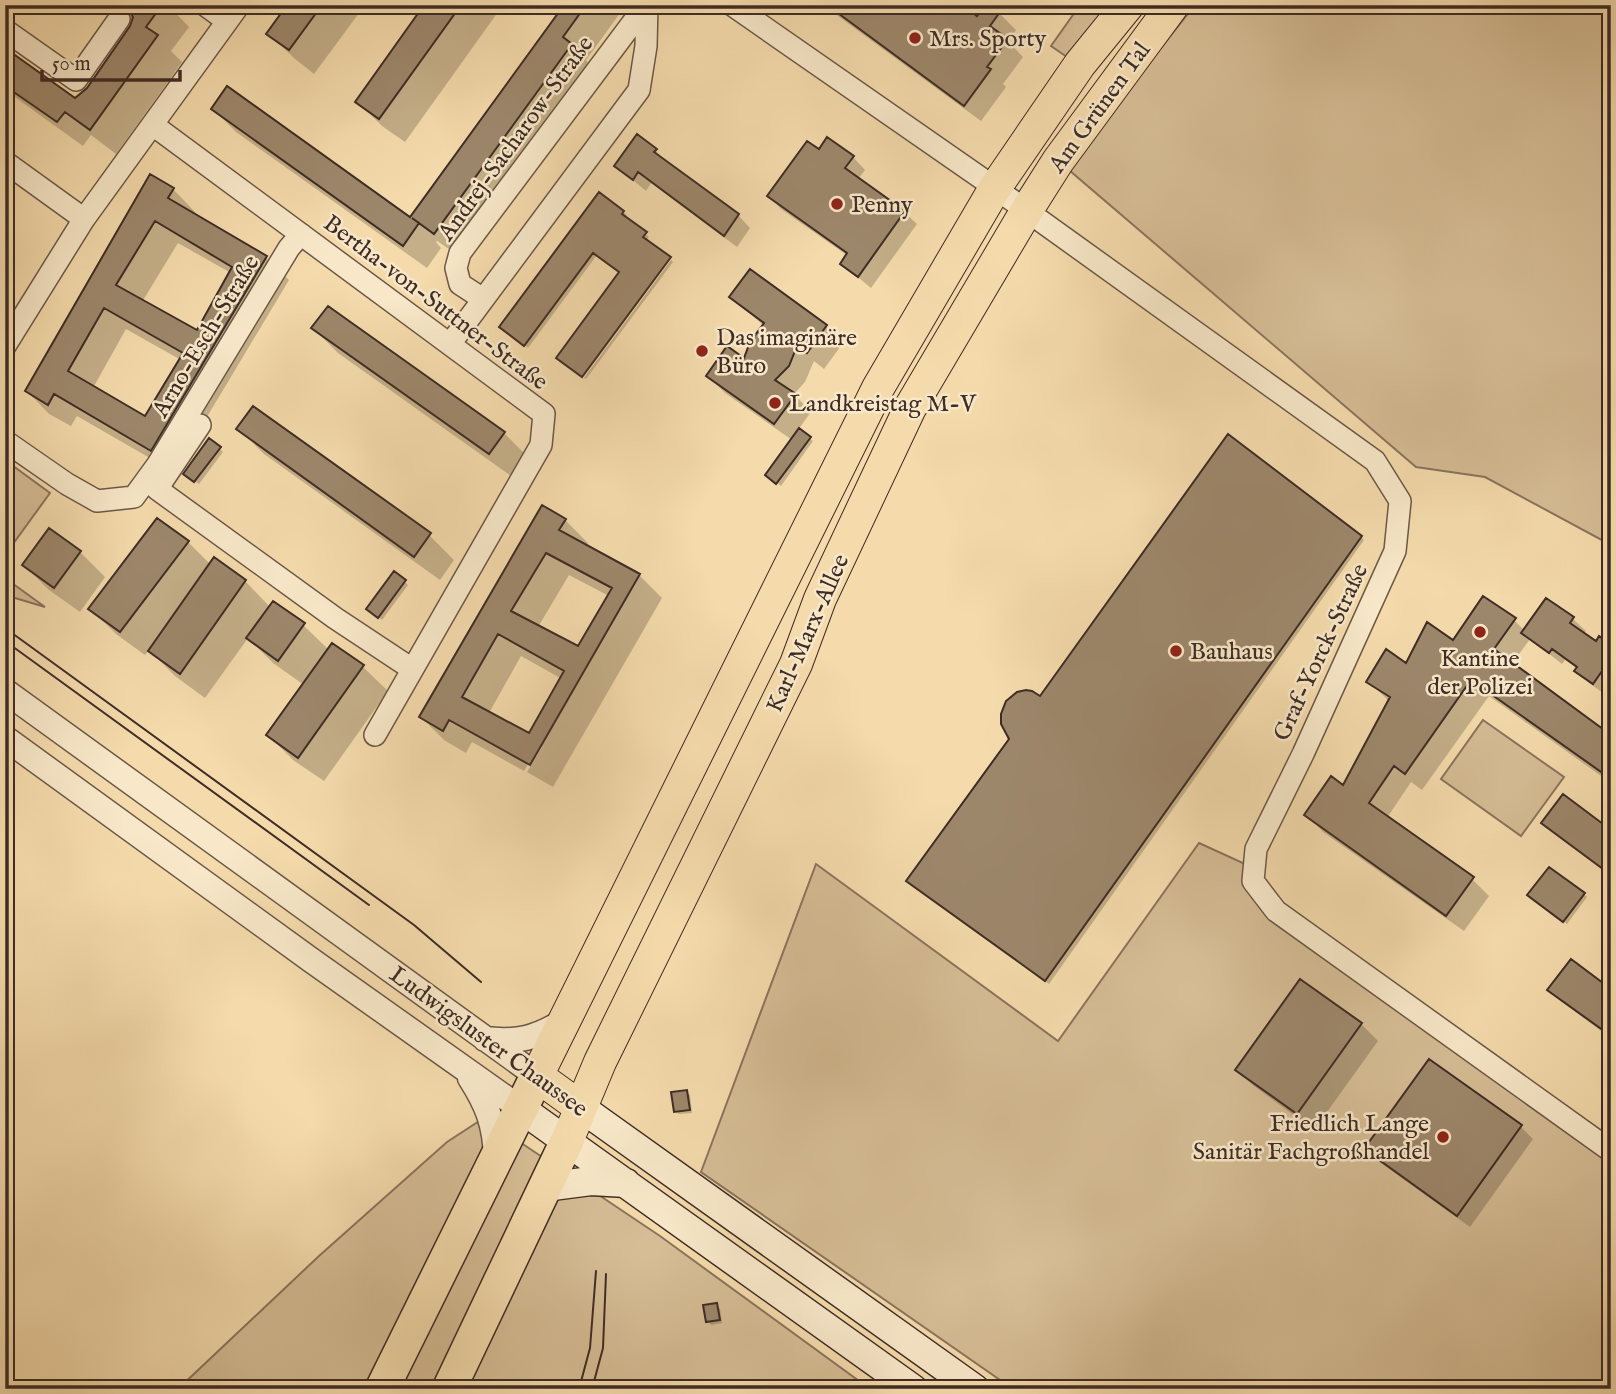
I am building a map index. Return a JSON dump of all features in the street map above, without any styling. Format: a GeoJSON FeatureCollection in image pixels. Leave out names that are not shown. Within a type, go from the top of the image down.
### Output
{"type":"FeatureCollection","features":[{"type":"Feature","properties":{"kind":"highway"},"geometry":{"type":"LineString","coordinates":[[382,1389],[537,1076]]}},
{"type":"Feature","properties":{"kind":"highway"},"geometry":{"type":"LineString","coordinates":[[449,1389],[567,1141]]}},
{"type":"Feature","properties":{"kind":"main road","name":"Am Grünen Tal"},"geometry":{"type":"LineString","coordinates":[[995,188],[1073,74],[1128,5]]}},
{"type":"Feature","properties":{"kind":"main road","name":"Am Grünen Tal"},"geometry":{"type":"LineString","coordinates":[[1027,210],[1094,111],[1172,5]]}},
{"type":"Feature","properties":{"kind":"main road","name":"Karl-Marx-Allee"},"geometry":{"type":"LineString","coordinates":[[537,1076],[878,388],[995,188]]}},
{"type":"Feature","properties":{"kind":"main road","name":"Karl-Marx-Allee"},"geometry":{"type":"LineString","coordinates":[[567,1141],[600,1062],[796,664],[820,599],[910,408],[1027,210]]}},
{"type":"Feature","properties":{"kind":"main road"},"geometry":{"type":"LineString","coordinates":[[600,1062],[607,1104],[632,1145]]}},
{"type":"Feature","properties":{"kind":"main road","name":"Ludwigsluster Chaussee"},"geometry":{"type":"LineString","coordinates":[[537,1076],[975,1389]]}},
{"type":"Feature","properties":{"kind":"main road","name":"Ludwigsluster Chaussee"},"geometry":{"type":"LineString","coordinates":[[520,1108],[913,1389]]}},
{"type":"Feature","properties":{"kind":"main road"},"geometry":{"type":"LineString","coordinates":[[545,1187],[567,1182],[626,1183]]}},
{"type":"Feature","properties":{"kind":"street"},"geometry":{"type":"LineString","coordinates":[[5,345],[84,219],[233,13],[205,5]]}},
{"type":"Feature","properties":{"kind":"street","name":"Andrej-Sacharow-Straße"},"geometry":{"type":"LineString","coordinates":[[483,299],[460,284],[456,268],[460,253],[646,5]]}},
{"type":"Feature","properties":{"kind":"street","name":"Andrej-Sacharow-Straße"},"geometry":{"type":"LineString","coordinates":[[450,344],[639,90],[646,46],[646,5]]}},
{"type":"Feature","properties":{"kind":"street","name":"Graf-Yorck-Straße"},"geometry":{"type":"LineString","coordinates":[[732,5],[1027,210],[1375,461],[1400,501],[1395,551],[1303,754],[1256,849],[1253,881],[1276,911],[1611,1151]]}},
{"type":"Feature","properties":{"kind":"street"},"geometry":{"type":"LineString","coordinates":[[5,30],[76,80],[119,19]]}},
{"type":"Feature","properties":{"kind":"street"},"geometry":{"type":"LineString","coordinates":[[153,125],[301,234]]}},
{"type":"Feature","properties":{"kind":"street"},"geometry":{"type":"LineString","coordinates":[[5,162],[84,219]]}},
{"type":"Feature","properties":{"kind":"street","name":"Bertha-von-Suttner-Straße"},"geometry":{"type":"LineString","coordinates":[[301,234],[544,414],[541,445],[374,734]]}},
{"type":"Feature","properties":{"kind":"street","name":"Arno-Esch-Straße"},"geometry":{"type":"LineString","coordinates":[[5,441],[67,484],[97,500],[134,496],[158,464],[289,248],[301,234]]}},
{"type":"Feature","properties":{"kind":"street"},"geometry":{"type":"LineString","coordinates":[[200,425],[157,489],[335,618],[412,669]]}},
{"type":"Feature","properties":{"kind":"street","name":"Ludwigsluster Chaussee"},"geometry":{"type":"LineString","coordinates":[[5,691],[537,1076]]}},
{"type":"Feature","properties":{"kind":"street","name":"Ludwigsluster Chaussee"},"geometry":{"type":"LineString","coordinates":[[5,738],[520,1108]]}},
{"type":"Feature","properties":{"kind":"street"},"geometry":{"type":"LineString","coordinates":[[485,1039],[507,1041],[528,1038],[564,1021]]}},
{"type":"Feature","properties":{"kind":"street"},"geometry":{"type":"LineString","coordinates":[[464,1069],[483,1098],[491,1117],[496,1158]]}},
{"type":"Feature","properties":{"kind":"shaded area"},"geometry":{"type":"Polygon","coordinates":[[[1080,5],[1109,5],[1067,57],[1051,46],[1080,5]]]}},
{"type":"Feature","properties":{"kind":"shaded area"},"geometry":{"type":"Polygon","coordinates":[[[1195,5],[1611,5],[1611,545],[1485,477],[1416,467],[1069,170],[1195,5]]]}},
{"type":"Feature","properties":{"kind":"shaded area"},"geometry":{"type":"Polygon","coordinates":[[[5,460],[50,493],[5,555],[5,460]]]}},
{"type":"Feature","properties":{"kind":"shaded area"},"geometry":{"type":"Polygon","coordinates":[[[5,578],[45,607],[5,595],[5,578]]]}},
{"type":"Feature","properties":{"kind":"shaded area"},"geometry":{"type":"Polygon","coordinates":[[[1483,720],[1564,777],[1521,836],[1441,779],[1483,720]]]}},
{"type":"Feature","properties":{"kind":"shaded area"},"geometry":{"type":"Polygon","coordinates":[[[1199,843],[1243,863],[1276,911],[1611,1151],[1611,1389],[1013,1389],[701,1172],[816,864],[1058,1041],[1199,843]]]}},
{"type":"Feature","properties":{"kind":"shaded area"},"geometry":{"type":"Polygon","coordinates":[[[484,1118],[660,1236],[870,1389],[760,1389],[756,1386],[754,1389],[178,1389],[319,1256],[447,1142],[484,1118]]]}},
{"type":"Feature","properties":{"kind":"building"},"geometry":{"type":"Polygon","coordinates":[[[116,5],[162,5],[146,27],[158,35],[90,130],[65,112],[57,122],[5,86],[5,48],[75,98],[87,88],[130,26],[133,17],[131,13],[116,5]]]}},
{"type":"Feature","properties":{"kind":"building"},"geometry":{"type":"Polygon","coordinates":[[[287,5],[322,5],[289,50],[266,34],[287,5]]]}},
{"type":"Feature","properties":{"kind":"building"},"geometry":{"type":"Polygon","coordinates":[[[424,5],[461,5],[379,119],[355,102],[424,5]]]}},
{"type":"Feature","properties":{"kind":"building"},"geometry":{"type":"Polygon","coordinates":[[[564,5],[586,5],[563,37],[572,44],[434,234],[419,223],[403,246],[211,109],[227,86],[410,217],[564,5]]]}},
{"type":"Feature","properties":{"kind":"building"},"geometry":{"type":"Polygon","coordinates":[[[827,5],[962,5],[977,16],[985,5],[991,5],[1000,12],[990,26],[1008,39],[987,67],[991,69],[964,106],[827,5]]]}},
{"type":"Feature","properties":{"kind":"building"},"geometry":{"type":"Polygon","coordinates":[[[637,134],[657,149],[654,152],[739,214],[724,236],[638,172],[633,180],[614,166],[637,134]]]}},
{"type":"Feature","properties":{"kind":"building","name":"Penny"},"geometry":{"type":"Polygon","coordinates":[[[827,137],[854,156],[845,168],[905,211],[858,277],[840,264],[847,253],[767,196],[807,141],[819,149],[827,137]]]}},
{"type":"Feature","properties":{"kind":"building"},"geometry":{"type":"Polygon","coordinates":[[[150,174],[174,188],[168,198],[267,256],[151,451],[54,394],[48,405],[25,391],[150,174]],[[155,221],[116,285],[197,330],[232,267],[155,221]],[[104,308],[68,371],[145,416],[183,353],[104,308]]]}},
{"type":"Feature","properties":{"kind":"building"},"geometry":{"type":"Polygon","coordinates":[[[599,192],[624,211],[622,214],[647,232],[643,237],[671,257],[582,377],[556,358],[619,272],[593,253],[524,346],[499,327],[599,192]]]}},
{"type":"Feature","properties":{"kind":"building"},"geometry":{"type":"Polygon","coordinates":[[[750,269],[827,325],[807,353],[797,346],[789,366],[775,380],[796,394],[774,424],[706,376],[727,346],[744,358],[750,342],[764,323],[729,297],[750,269]]]}},
{"type":"Feature","properties":{"kind":"building"},"geometry":{"type":"Polygon","coordinates":[[[328,306],[505,432],[489,454],[311,328],[328,306]]]}},
{"type":"Feature","properties":{"kind":"building"},"geometry":{"type":"Polygon","coordinates":[[[253,406],[431,533],[414,557],[236,429],[253,406]]]}},
{"type":"Feature","properties":{"kind":"building"},"geometry":{"type":"Polygon","coordinates":[[[799,428],[811,437],[776,484],[765,475],[799,428]]]}},
{"type":"Feature","properties":{"kind":"building","name":"Bauhaus"},"geometry":{"type":"Polygon","coordinates":[[[1228,434],[1362,536],[1045,981],[906,881],[1009,739],[1001,724],[1001,714],[1006,701],[1017,692],[1026,690],[1040,696],[1228,434]]]}},
{"type":"Feature","properties":{"kind":"building"},"geometry":{"type":"Polygon","coordinates":[[[209,438],[221,447],[194,482],[183,474],[209,438]]]}},
{"type":"Feature","properties":{"kind":"building"},"geometry":{"type":"Polygon","coordinates":[[[542,505],[566,519],[559,530],[640,574],[530,765],[449,720],[443,731],[419,717],[542,505]],[[546,553],[511,611],[578,646],[612,588],[546,553]],[[498,634],[462,697],[529,733],[564,671],[498,634]]]}},
{"type":"Feature","properties":{"kind":"building"},"geometry":{"type":"Polygon","coordinates":[[[157,518],[189,541],[120,632],[88,609],[157,518]]]}},
{"type":"Feature","properties":{"kind":"building"},"geometry":{"type":"Polygon","coordinates":[[[49,528],[81,551],[54,588],[22,565],[49,528]]]}},
{"type":"Feature","properties":{"kind":"building"},"geometry":{"type":"Polygon","coordinates":[[[214,557],[246,580],[180,674],[148,651],[214,557]]]}},
{"type":"Feature","properties":{"kind":"building"},"geometry":{"type":"Polygon","coordinates":[[[394,571],[406,580],[378,618],[366,609],[394,571]]]}},
{"type":"Feature","properties":{"kind":"building"},"geometry":{"type":"Polygon","coordinates":[[[1483,596],[1516,618],[1494,649],[1611,735],[1611,779],[1471,680],[1405,774],[1394,766],[1369,803],[1474,877],[1446,916],[1304,815],[1331,776],[1343,785],[1390,697],[1366,682],[1386,649],[1406,663],[1427,622],[1453,640],[1483,596]]]}},
{"type":"Feature","properties":{"kind":"building"},"geometry":{"type":"Polygon","coordinates":[[[1546,598],[1574,617],[1570,623],[1596,641],[1599,636],[1611,645],[1611,658],[1593,684],[1574,671],[1577,667],[1552,649],[1549,653],[1521,633],[1546,598]]]}},
{"type":"Feature","properties":{"kind":"building"},"geometry":{"type":"Polygon","coordinates":[[[273,601],[305,623],[278,661],[246,638],[273,601]]]}},
{"type":"Feature","properties":{"kind":"building"},"geometry":{"type":"Polygon","coordinates":[[[332,643],[364,665],[298,758],[266,735],[332,643]]]}},
{"type":"Feature","properties":{"kind":"building"},"geometry":{"type":"Polygon","coordinates":[[[1563,794],[1611,830],[1611,875],[1541,823],[1563,794]]]}},
{"type":"Feature","properties":{"kind":"building"},"geometry":{"type":"Polygon","coordinates":[[[1549,867],[1585,893],[1563,922],[1527,895],[1549,867]]]}},
{"type":"Feature","properties":{"kind":"building"},"geometry":{"type":"Polygon","coordinates":[[[1571,959],[1611,989],[1611,1036],[1547,990],[1571,959]]]}},
{"type":"Feature","properties":{"kind":"building"},"geometry":{"type":"Polygon","coordinates":[[[1300,979],[1362,1023],[1297,1114],[1235,1070],[1300,979]]]}},
{"type":"Feature","properties":{"kind":"building","name":"Friedlich Lange Sanitär Fachgroßhandel"},"geometry":{"type":"Polygon","coordinates":[[[1429,1059],[1522,1125],[1457,1216],[1364,1149],[1429,1059]]]}},
{"type":"Feature","properties":{"kind":"building"},"geometry":{"type":"Polygon","coordinates":[[[687,1090],[690,1110],[674,1112],[671,1092],[687,1090]]]}},
{"type":"Feature","properties":{"kind":"building"},"geometry":{"type":"Polygon","coordinates":[[[717,1303],[720,1320],[706,1322],[703,1305],[717,1303]]]}},
{"type":"Feature","properties":{"kind":"tram line"},"geometry":{"type":"LineString","coordinates":[[5,628],[414,925],[481,982]]}},
{"type":"Feature","properties":{"kind":"tram line"},"geometry":{"type":"LineString","coordinates":[[5,641],[369,905]]}},
{"type":"Feature","properties":{"kind":"tram line"},"geometry":{"type":"LineString","coordinates":[[579,1389],[590,1348],[596,1271]]}},
{"type":"Feature","properties":{"kind":"tram line"},"geometry":{"type":"LineString","coordinates":[[592,1389],[603,1348],[606,1274]]}},
{"type":"Feature","properties":{"kind":"place","name":"Mrs. Sporty"},"geometry":{"type":"Point","coordinates":[915,38]}},
{"type":"Feature","properties":{"kind":"place","name":"Penny"},"geometry":{"type":"Point","coordinates":[837,204]}},
{"type":"Feature","properties":{"kind":"place","name":"Das imaginäre Büro"},"geometry":{"type":"Point","coordinates":[702,351]}},
{"type":"Feature","properties":{"kind":"place","name":"Landkreistag M-V"},"geometry":{"type":"Point","coordinates":[775,403]}},
{"type":"Feature","properties":{"kind":"place","name":"Kantine der Polizei"},"geometry":{"type":"Point","coordinates":[1480,632]}},
{"type":"Feature","properties":{"kind":"place","name":"Bauhaus"},"geometry":{"type":"Point","coordinates":[1176,651]}},
{"type":"Feature","properties":{"kind":"place","name":"Friedlich Lange Sanitär Fachgroßhandel"},"geometry":{"type":"Point","coordinates":[1443,1137]}}]}
